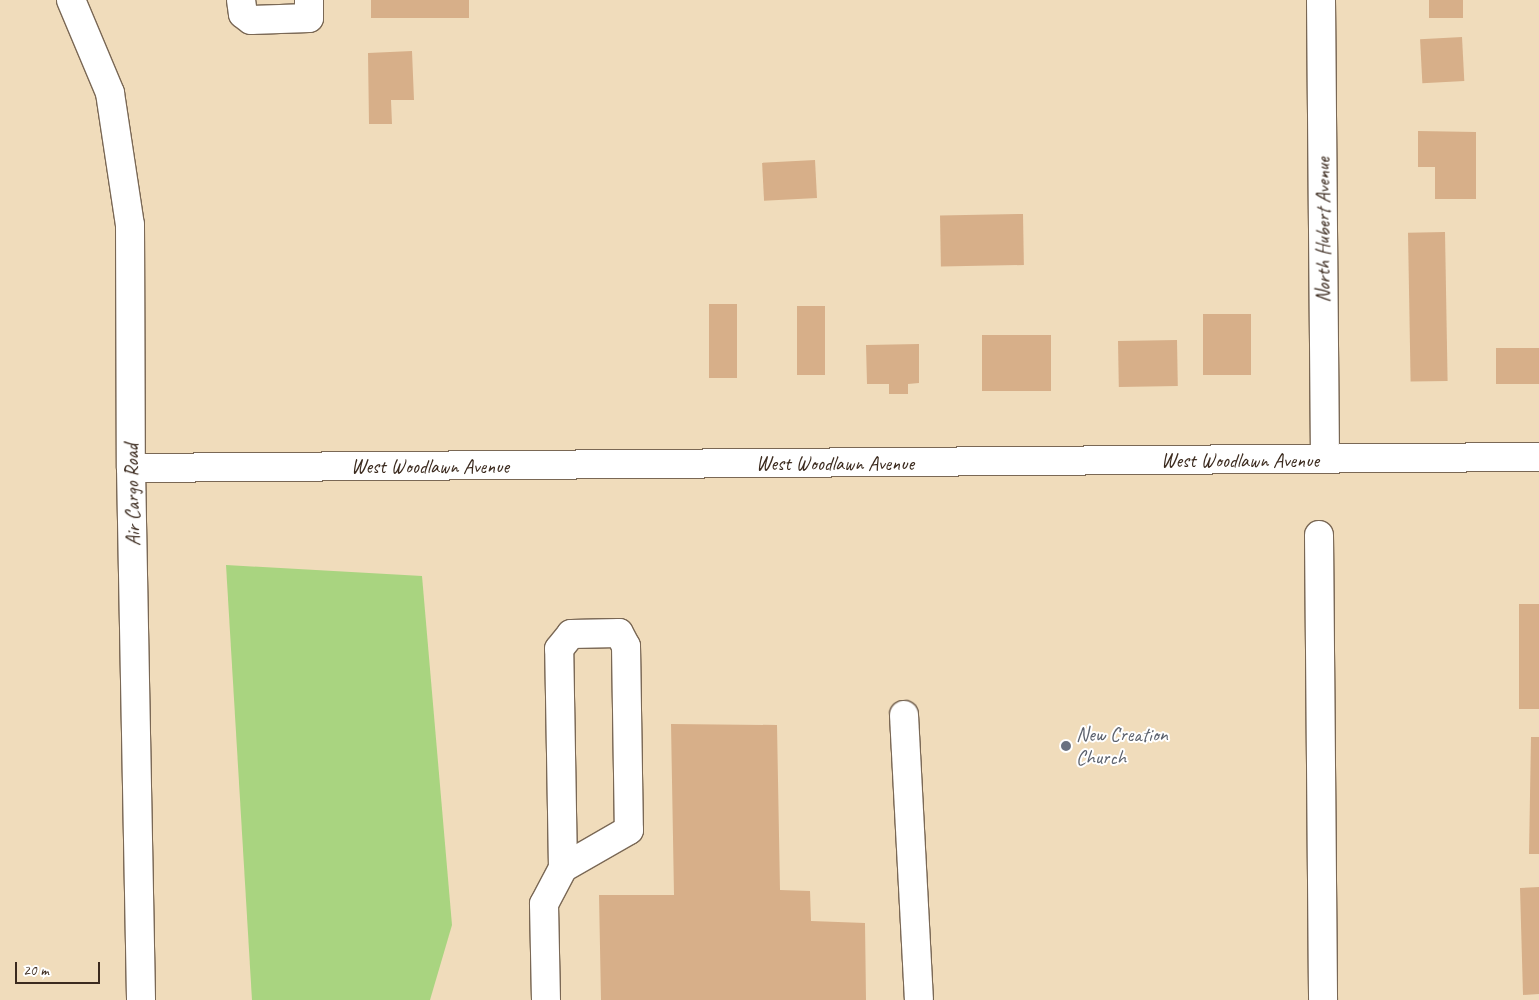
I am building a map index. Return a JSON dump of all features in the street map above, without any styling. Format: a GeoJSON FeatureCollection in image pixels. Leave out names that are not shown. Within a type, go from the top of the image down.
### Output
{"type":"FeatureCollection","features":[{"type":"Feature","properties":{"kind":"street","name":"Air Cargo Road"},"geometry":{"type":"LineString","coordinates":[[71,0],[110,93],[130,225],[131,468],[140,1000]]}},
{"type":"Feature","properties":{"kind":"street"},"geometry":{"type":"LineString","coordinates":[[241,0],[243,14],[251,20],[309,18],[309,0]]}},
{"type":"Feature","properties":{"kind":"street","name":"North Hubert Avenue"},"geometry":{"type":"LineString","coordinates":[[1321,0],[1325,459]]}},
{"type":"Feature","properties":{"kind":"street","name":"West Woodlawn Avenue"},"geometry":{"type":"LineString","coordinates":[[131,468],[1539,457]]}},
{"type":"Feature","properties":{"kind":"street"},"geometry":{"type":"LineString","coordinates":[[1318,535],[1323,1000]]}},
{"type":"Feature","properties":{"kind":"street"},"geometry":{"type":"LineString","coordinates":[[546,1000],[544,904],[563,868],[559,649],[571,634],[619,633],[626,646],[629,830],[563,868]]}},
{"type":"Feature","properties":{"kind":"street"},"geometry":{"type":"LineString","coordinates":[[904,715],[919,1000]]}},
{"type":"Feature","properties":{"kind":"green space"},"geometry":{"type":"Polygon","coordinates":[[[226,565],[422,576],[452,925],[430,1000],[252,1000],[226,565]]]}},
{"type":"Feature","properties":{"kind":"building"},"geometry":{"type":"Polygon","coordinates":[[[371,0],[469,0],[469,18],[371,18],[371,0]]]}},
{"type":"Feature","properties":{"kind":"building"},"geometry":{"type":"Polygon","coordinates":[[[1429,0],[1463,0],[1463,18],[1429,18],[1429,0]]]}},
{"type":"Feature","properties":{"kind":"building"},"geometry":{"type":"Polygon","coordinates":[[[1462,37],[1464,81],[1422,83],[1420,39],[1462,37]]]}},
{"type":"Feature","properties":{"kind":"building"},"geometry":{"type":"Polygon","coordinates":[[[412,51],[414,100],[391,100],[392,124],[369,124],[368,53],[412,51]]]}},
{"type":"Feature","properties":{"kind":"building"},"geometry":{"type":"Polygon","coordinates":[[[1418,131],[1476,132],[1476,199],[1435,199],[1435,167],[1418,167],[1418,131]]]}},
{"type":"Feature","properties":{"kind":"building"},"geometry":{"type":"Polygon","coordinates":[[[815,160],[817,198],[764,201],[762,163],[815,160]]]}},
{"type":"Feature","properties":{"kind":"building"},"geometry":{"type":"Polygon","coordinates":[[[1023,214],[1024,265],[941,266],[940,215],[1023,214]]]}},
{"type":"Feature","properties":{"kind":"building"},"geometry":{"type":"Polygon","coordinates":[[[1445,232],[1448,381],[1411,382],[1408,233],[1445,232]]]}},
{"type":"Feature","properties":{"kind":"building"},"geometry":{"type":"Polygon","coordinates":[[[709,304],[737,304],[737,378],[709,378],[709,304]]]}},
{"type":"Feature","properties":{"kind":"building"},"geometry":{"type":"Polygon","coordinates":[[[797,306],[825,306],[825,375],[797,375],[797,306]]]}},
{"type":"Feature","properties":{"kind":"building"},"geometry":{"type":"Polygon","coordinates":[[[1203,314],[1251,314],[1251,375],[1203,375],[1203,314]]]}},
{"type":"Feature","properties":{"kind":"building"},"geometry":{"type":"Polygon","coordinates":[[[982,335],[1051,335],[1051,391],[982,391],[982,335]]]}},
{"type":"Feature","properties":{"kind":"building"},"geometry":{"type":"Polygon","coordinates":[[[1177,340],[1178,386],[1119,387],[1118,341],[1177,340]]]}},
{"type":"Feature","properties":{"kind":"building"},"geometry":{"type":"Polygon","coordinates":[[[919,344],[919,383],[908,384],[908,394],[889,394],[889,384],[867,384],[866,345],[919,344]]]}},
{"type":"Feature","properties":{"kind":"building"},"geometry":{"type":"Polygon","coordinates":[[[1496,348],[1539,348],[1539,384],[1496,384],[1496,348]]]}},
{"type":"Feature","properties":{"kind":"building"},"geometry":{"type":"Polygon","coordinates":[[[1519,604],[1539,604],[1539,709],[1519,709],[1519,604]]]}},
{"type":"Feature","properties":{"kind":"building"},"geometry":{"type":"Polygon","coordinates":[[[671,724],[777,725],[780,890],[810,891],[811,921],[865,923],[866,1000],[601,1000],[599,895],[674,895],[671,724]]]}},
{"type":"Feature","properties":{"kind":"building"},"geometry":{"type":"Polygon","coordinates":[[[1531,737],[1539,737],[1539,854],[1529,854],[1531,737]]]}},
{"type":"Feature","properties":{"kind":"building"},"geometry":{"type":"Polygon","coordinates":[[[1539,887],[1539,994],[1523,995],[1520,888],[1539,887]]]}},
{"type":"Feature","properties":{"kind":"place","name":"New Creation Church"},"geometry":{"type":"Point","coordinates":[1066,746]}}]}
